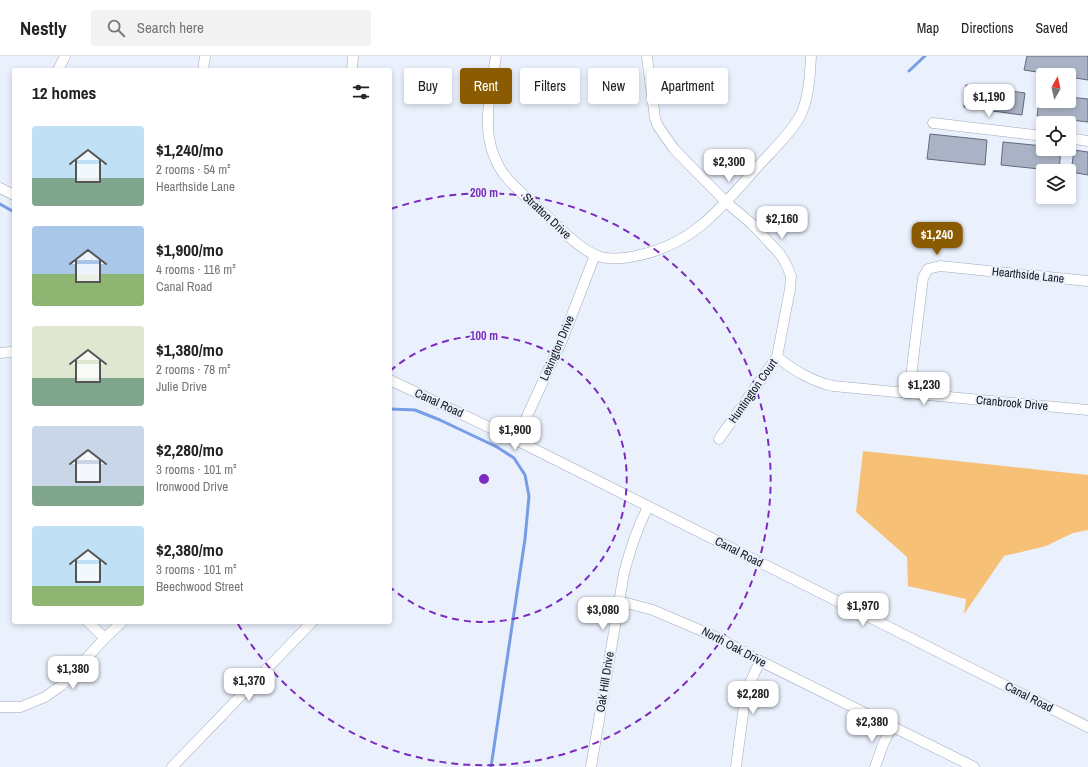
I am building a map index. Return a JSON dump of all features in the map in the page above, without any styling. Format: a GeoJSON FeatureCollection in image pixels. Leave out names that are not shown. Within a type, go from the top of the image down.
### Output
{"type":"FeatureCollection","features":[{"type":"Feature","properties":{"kind":"street"},"geometry":{"type":"LineString","coordinates":[[59,68],[65,56]]}},
{"type":"Feature","properties":{"kind":"street"},"geometry":{"type":"LineString","coordinates":[[203,68],[205,56]]}},
{"type":"Feature","properties":{"kind":"street"},"geometry":{"type":"LineString","coordinates":[[352,68],[354,56]]}},
{"type":"Feature","properties":{"kind":"street","name":"Stratton Drive"},"geometry":{"type":"LineString","coordinates":[[496,56],[487,118],[488,133],[495,159],[504,174],[534,204],[576,242],[595,255]]}},
{"type":"Feature","properties":{"kind":"street"},"geometry":{"type":"LineString","coordinates":[[595,255],[611,258],[630,257],[657,252],[695,231],[726,202],[786,136],[801,114],[806,97],[812,56]]}},
{"type":"Feature","properties":{"kind":"street","name":"Huntington Court"},"geometry":{"type":"LineString","coordinates":[[647,57],[655,118],[658,126],[674,150],[726,202],[752,224],[780,254],[791,276],[790,290],[777,357],[719,440]]}},
{"type":"Feature","properties":{"kind":"street"},"geometry":{"type":"LineString","coordinates":[[933,123],[1036,135]]}},
{"type":"Feature","properties":{"kind":"street"},"geometry":{"type":"LineString","coordinates":[[1076,139],[1088,141]]}},
{"type":"Feature","properties":{"kind":"street"},"geometry":{"type":"LineString","coordinates":[[0,188],[12,194]]}},
{"type":"Feature","properties":{"kind":"street","name":"Lexington Drive"},"geometry":{"type":"LineString","coordinates":[[516,440],[563,338],[595,255]]}},
{"type":"Feature","properties":{"kind":"street","name":"Hearthside Lane"},"geometry":{"type":"LineString","coordinates":[[909,393],[923,278],[928,269],[940,266],[1088,281]]}},
{"type":"Feature","properties":{"kind":"street"},"geometry":{"type":"LineString","coordinates":[[0,353],[12,353]]}},
{"type":"Feature","properties":{"kind":"street","name":"Cranbrook Drive"},"geometry":{"type":"LineString","coordinates":[[777,357],[796,372],[819,383],[833,386],[1088,410]]}},
{"type":"Feature","properties":{"kind":"street","name":"Canal Road"},"geometry":{"type":"LineString","coordinates":[[392,381],[516,440],[1088,726]]}},
{"type":"Feature","properties":{"kind":"street","name":"Oak Hill Drive"},"geometry":{"type":"LineString","coordinates":[[591,767],[619,601],[629,552],[640,522],[648,507]]}},
{"type":"Feature","properties":{"kind":"street","name":"North Oak Drive"},"geometry":{"type":"LineString","coordinates":[[619,601],[653,610],[723,640],[760,661],[974,767]]}},
{"type":"Feature","properties":{"kind":"street"},"geometry":{"type":"LineString","coordinates":[[90,624],[106,638]]}},
{"type":"Feature","properties":{"kind":"street"},"geometry":{"type":"LineString","coordinates":[[0,707],[21,707],[46,697],[62,685],[120,624]]}},
{"type":"Feature","properties":{"kind":"street"},"geometry":{"type":"LineString","coordinates":[[172,767],[310,624]]}},
{"type":"Feature","properties":{"kind":"street"},"geometry":{"type":"LineString","coordinates":[[736,767],[745,698],[760,661]]}},
{"type":"Feature","properties":{"kind":"street"},"geometry":{"type":"LineString","coordinates":[[875,767],[884,742],[892,727]]}},
{"type":"Feature","properties":{"kind":"shaded area"},"geometry":{"type":"Polygon","coordinates":[[[863,451],[1088,475],[1088,530],[1073,533],[1046,546],[1004,556],[964,614],[966,599],[908,586],[907,557],[856,512],[863,451]]]}},
{"type":"Feature","properties":{"kind":"building"},"geometry":{"type":"Polygon","coordinates":[[[1027,56],[1088,56],[1088,80],[1076,78],[1076,68],[1036,68],[1036,72],[1024,70],[1027,56]]]}},
{"type":"Feature","properties":{"kind":"building"},"geometry":{"type":"Polygon","coordinates":[[[966,85],[1025,93],[1022,115],[964,107],[966,85]]]}},
{"type":"Feature","properties":{"kind":"building"},"geometry":{"type":"Polygon","coordinates":[[[1076,98],[1088,99],[1088,122],[1076,121],[1076,116],[1037,116],[1038,108],[1076,108],[1076,98]]]}},
{"type":"Feature","properties":{"kind":"building"},"geometry":{"type":"Polygon","coordinates":[[[930,134],[987,140],[985,165],[927,159],[930,134]]]}},
{"type":"Feature","properties":{"kind":"building"},"geometry":{"type":"Polygon","coordinates":[[[1003,142],[1036,145],[1036,156],[1060,156],[1060,164],[1036,164],[1036,169],[1001,165],[1003,142]]]}},
{"type":"Feature","properties":{"kind":"building"},"geometry":{"type":"Polygon","coordinates":[[[1076,150],[1088,152],[1088,175],[1076,173],[1076,164],[1072,164],[1073,156],[1076,156],[1076,150]]]}},
{"type":"Feature","properties":{"kind":"waterway"},"geometry":{"type":"LineString","coordinates":[[909,71],[925,56]]}},
{"type":"Feature","properties":{"kind":"waterway"},"geometry":{"type":"LineString","coordinates":[[0,204],[12,211]]}},
{"type":"Feature","properties":{"kind":"waterway"},"geometry":{"type":"LineString","coordinates":[[392,409],[415,410],[497,447],[514,458],[525,475],[529,496],[525,539],[491,767]]}}]}
